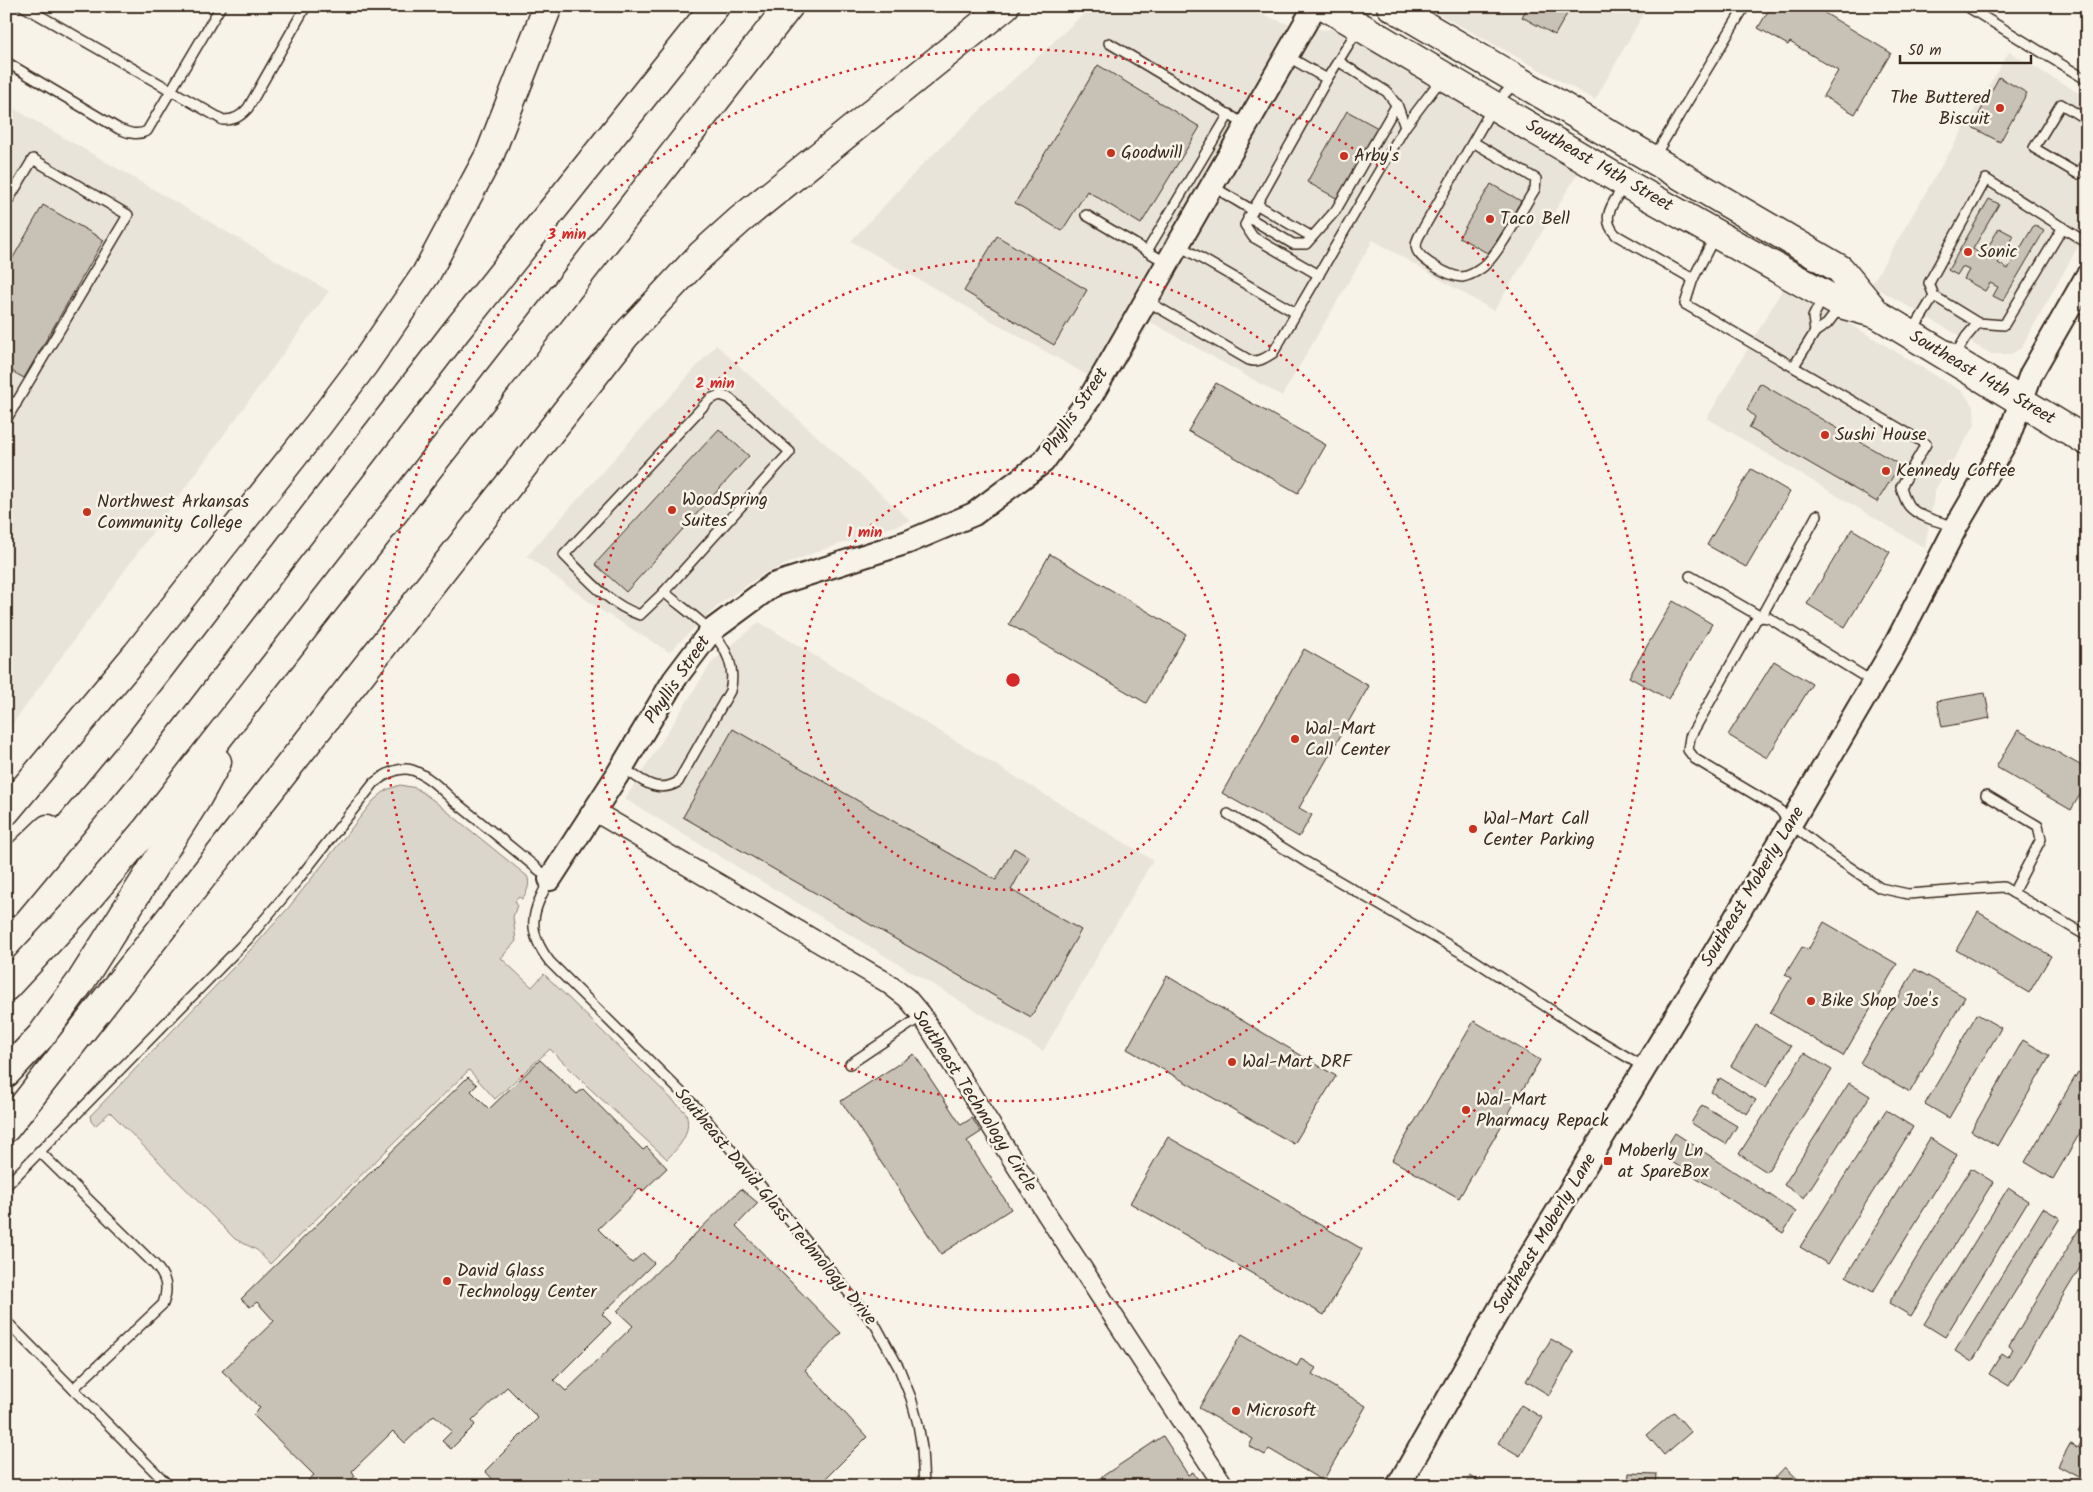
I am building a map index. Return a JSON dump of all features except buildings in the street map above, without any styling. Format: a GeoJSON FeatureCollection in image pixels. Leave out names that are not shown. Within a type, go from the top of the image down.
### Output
{"type":"FeatureCollection","features":[{"type":"Feature","properties":{"kind":"main road"},"geometry":{"type":"LineString","coordinates":[[6,811],[137,654],[312,432],[364,364],[426,274],[490,154],[548,6]]}},
{"type":"Feature","properties":{"kind":"main road"},"geometry":{"type":"LineString","coordinates":[[6,903],[138,744],[457,330],[715,6]]}},
{"type":"Feature","properties":{"kind":"main road"},"geometry":{"type":"LineString","coordinates":[[6,986],[41,951],[114,868],[255,692],[789,6]]}},
{"type":"Feature","properties":{"kind":"main road"},"geometry":{"type":"LineString","coordinates":[[6,1128],[625,336],[661,296],[740,220],[1005,6]]}},
{"type":"Feature","properties":{"kind":"main road","name":"Southeast 14th Street"},"geometry":{"type":"LineString","coordinates":[[1325,6],[1625,182],[1832,299],[1877,314],[2087,441]]}},
{"type":"Feature","properties":{"kind":"main road","name":"Southeast 14th Street"},"geometry":{"type":"LineString","coordinates":[[1391,6],[1840,270],[1877,314]]}},
{"type":"Feature","properties":{"kind":"main road"},"geometry":{"type":"LineString","coordinates":[[6,1073],[41,1036],[85,974],[196,800],[255,692]]}},
{"type":"Feature","properties":{"kind":"main road"},"geometry":{"type":"LineString","coordinates":[[6,869],[138,744]]}},
{"type":"Feature","properties":{"kind":"street","name":"Phyllis Street"},"geometry":{"type":"LineString","coordinates":[[594,811],[674,680],[711,631],[773,585],[908,542],[974,514],[1042,462],[1090,398],[1212,186],[1238,120],[1286,55],[1314,6]]}},
{"type":"Feature","properties":{"kind":"street","name":"Southeast Moberly Lane"},"geometry":{"type":"LineString","coordinates":[[1398,1486],[1520,1273],[1720,944],[1873,683],[1956,527],[2004,446],[2031,374],[2087,276]]}},
{"type":"Feature","properties":{"kind":"street","name":"Southeast David Glass Technology Drive"},"geometry":{"type":"LineString","coordinates":[[550,879],[594,811]]}},
{"type":"Feature","properties":{"kind":"street","name":"Southeast Technology Circle"},"geometry":{"type":"LineString","coordinates":[[594,811],[886,982],[907,998],[922,1016],[1048,1216],[1224,1486]]}},
{"type":"Feature","properties":{"kind":"lane"},"geometry":{"type":"LineString","coordinates":[[23,6],[223,120],[232,120],[242,116],[248,108],[306,6]]}},
{"type":"Feature","properties":{"kind":"lane"},"geometry":{"type":"LineString","coordinates":[[6,62],[119,129],[129,133],[140,134],[147,131],[221,6]]}},
{"type":"Feature","properties":{"kind":"lane"},"geometry":{"type":"LineString","coordinates":[[1653,160],[1745,6]]}},
{"type":"Feature","properties":{"kind":"lane"},"geometry":{"type":"LineString","coordinates":[[1966,6],[2087,80]]}},
{"type":"Feature","properties":{"kind":"lane"},"geometry":{"type":"LineString","coordinates":[[1319,276],[1253,237],[1245,225],[1327,79],[1360,26]]}},
{"type":"Feature","properties":{"kind":"lane"},"geometry":{"type":"LineString","coordinates":[[1109,43],[1238,120],[1147,251]]}},
{"type":"Feature","properties":{"kind":"lane"},"geometry":{"type":"LineString","coordinates":[[1286,55],[1327,79]]}},
{"type":"Feature","properties":{"kind":"lane"},"geometry":{"type":"LineString","coordinates":[[1338,61],[1387,92],[1397,104],[1405,127]]}},
{"type":"Feature","properties":{"kind":"lane"},"geometry":{"type":"LineString","coordinates":[[1146,301],[1254,362],[1273,352],[1405,127],[1444,76]]}},
{"type":"Feature","properties":{"kind":"lane"},"geometry":{"type":"LineString","coordinates":[[1473,142],[1536,179],[1535,189],[1499,247],[1482,268],[1463,277],[1452,275],[1423,259],[1416,250],[1416,242],[1494,105],[1518,81]]}},
{"type":"Feature","properties":{"kind":"lane"},"geometry":{"type":"LineString","coordinates":[[1252,210],[1293,244],[1306,244],[1336,210],[1397,104]]}},
{"type":"Feature","properties":{"kind":"lane"},"geometry":{"type":"LineString","coordinates":[[2087,120],[2061,104],[2034,148],[2078,174],[2087,161]]}},
{"type":"Feature","properties":{"kind":"lane"},"geometry":{"type":"LineString","coordinates":[[6,204],[33,160],[128,215],[6,420]]}},
{"type":"Feature","properties":{"kind":"lane"},"geometry":{"type":"LineString","coordinates":[[2063,227],[2004,325],[1978,323],[1934,296],[1928,283],[1986,179],[2063,227],[2087,243]]}},
{"type":"Feature","properties":{"kind":"lane"},"geometry":{"type":"LineString","coordinates":[[1625,182],[1608,214],[1609,228],[1616,235],[1692,279]]}},
{"type":"Feature","properties":{"kind":"lane"},"geometry":{"type":"LineString","coordinates":[[1212,186],[1252,210],[1312,236]]}},
{"type":"Feature","properties":{"kind":"lane"},"geometry":{"type":"LineString","coordinates":[[1086,216],[1147,251],[1172,254],[1296,313]]}},
{"type":"Feature","properties":{"kind":"lane"},"geometry":{"type":"LineString","coordinates":[[1717,234],[1692,279],[1685,304],[1926,444],[1901,487],[1909,506],[1921,514],[1956,527]]}},
{"type":"Feature","properties":{"kind":"lane"},"geometry":{"type":"LineString","coordinates":[[1910,334],[1934,296]]}},
{"type":"Feature","properties":{"kind":"lane"},"geometry":{"type":"LineString","coordinates":[[1794,366],[1815,332],[1827,324],[1832,299]]}},
{"type":"Feature","properties":{"kind":"lane"},"geometry":{"type":"LineString","coordinates":[[1815,332],[1813,316],[1832,299]]}},
{"type":"Feature","properties":{"kind":"lane"},"geometry":{"type":"LineString","coordinates":[[1953,359],[1966,337],[1978,323]]}},
{"type":"Feature","properties":{"kind":"lane"},"geometry":{"type":"LineString","coordinates":[[720,395],[729,398],[790,452],[664,592],[640,615],[629,611],[610,600],[564,555],[710,399],[720,395]]}},
{"type":"Feature","properties":{"kind":"lane"},"geometry":{"type":"LineString","coordinates":[[6,398],[16,404]]}},
{"type":"Feature","properties":{"kind":"lane"},"geometry":{"type":"LineString","coordinates":[[1817,515],[1761,616],[1756,620],[1690,736],[1688,750],[1695,759],[1779,809],[1791,824],[1823,849],[1880,888],[1908,894],[2003,887],[2087,936]]}},
{"type":"Feature","properties":{"kind":"lane"},"geometry":{"type":"LineString","coordinates":[[1690,576],[1761,616],[1769,618],[1873,683]]}},
{"type":"Feature","properties":{"kind":"lane"},"geometry":{"type":"LineString","coordinates":[[622,767],[645,783],[658,788],[669,788],[678,782],[730,691],[733,680],[729,654],[711,631],[664,592]]}},
{"type":"Feature","properties":{"kind":"lane"},"geometry":{"type":"LineString","coordinates":[[6,1186],[248,939],[297,881],[374,783],[383,775],[404,769],[413,770],[425,777],[550,879]]}},
{"type":"Feature","properties":{"kind":"lane"},"geometry":{"type":"LineString","coordinates":[[1986,795],[2038,826],[2041,839],[2013,892]]}},
{"type":"Feature","properties":{"kind":"lane"},"geometry":{"type":"LineString","coordinates":[[1228,814],[1474,960],[1585,1032],[1644,1067]]}},
{"type":"Feature","properties":{"kind":"lane","name":"Southeast David Glass Technology Drive"},"geometry":{"type":"LineString","coordinates":[[550,879],[535,908],[533,919],[534,930],[541,951],[696,1107],[876,1326],[900,1368],[911,1398],[922,1448],[924,1486]]}},
{"type":"Feature","properties":{"kind":"lane"},"geometry":{"type":"LineString","coordinates":[[850,1064],[922,1016]]}},
{"type":"Feature","properties":{"kind":"lane"},"geometry":{"type":"LineString","coordinates":[[39,1151],[155,1265],[166,1279],[163,1304],[73,1389]]}},
{"type":"Feature","properties":{"kind":"lane"},"geometry":{"type":"LineString","coordinates":[[6,1321],[170,1486]]}},
{"type":"Feature","properties":{"kind":"shaded area"},"geometry":{"type":"Polygon","coordinates":[[[1092,6],[1241,6],[1285,23],[1326,30],[1342,25],[1583,165],[1494,311],[1373,240],[1282,396],[1151,322],[1110,388],[851,241],[924,163],[1092,6]]]}},
{"type":"Feature","properties":{"kind":"shaded area"},"geometry":{"type":"Polygon","coordinates":[[[1424,6],[1648,6],[1595,100],[1424,6]]]}},
{"type":"Feature","properties":{"kind":"shaded area"},"geometry":{"type":"Polygon","coordinates":[[[2009,52],[2087,98],[2087,231],[2021,348],[2011,354],[1991,354],[1871,285],[2009,52]]]}},
{"type":"Feature","properties":{"kind":"shaded area","name":"Northwest Arkansas Community College"},"geometry":{"type":"Polygon","coordinates":[[[6,104],[329,291],[6,733],[6,104]]]}},
{"type":"Feature","properties":{"kind":"shaded area"},"geometry":{"type":"Polygon","coordinates":[[[1785,285],[1963,392],[1974,407],[1975,425],[1935,490],[1925,548],[1707,418],[1785,285]]]}},
{"type":"Feature","properties":{"kind":"shaded area"},"geometry":{"type":"Polygon","coordinates":[[[716,345],[911,521],[816,552],[763,574],[721,603],[669,652],[596,607],[527,556],[716,345]]]}},
{"type":"Feature","properties":{"kind":"shaded area"},"geometry":{"type":"Polygon","coordinates":[[[759,622],[1153,860],[1043,1051],[625,799],[712,662],[759,622]]]}},
{"type":"Feature","properties":{"kind":"shaded area"},"geometry":{"type":"Polygon","coordinates":[[[400,785],[416,788],[433,800],[527,876],[529,882],[527,891],[522,899],[519,897],[515,901],[517,905],[513,917],[516,941],[501,958],[532,987],[544,974],[686,1113],[686,1133],[684,1139],[667,1159],[586,1085],[550,1049],[495,1099],[469,1070],[270,1264],[257,1250],[235,1239],[110,1112],[95,1126],[90,1116],[259,941],[289,907],[373,801],[386,790],[400,785]]]}},
{"type":"Feature","properties":{"kind":"place","name":"The Buttered Biscuit"},"geometry":{"type":"Point","coordinates":[2000,108]}},
{"type":"Feature","properties":{"kind":"place","name":"Goodwill"},"geometry":{"type":"Point","coordinates":[1111,153]}},
{"type":"Feature","properties":{"kind":"place","name":"Arby's"},"geometry":{"type":"Point","coordinates":[1344,156]}},
{"type":"Feature","properties":{"kind":"place","name":"Taco Bell"},"geometry":{"type":"Point","coordinates":[1490,219]}},
{"type":"Feature","properties":{"kind":"place","name":"Sonic"},"geometry":{"type":"Point","coordinates":[1968,252]}},
{"type":"Feature","properties":{"kind":"place","name":"Sushi House"},"geometry":{"type":"Point","coordinates":[1825,435]}},
{"type":"Feature","properties":{"kind":"place","name":"Kennedy Coffee"},"geometry":{"type":"Point","coordinates":[1886,471]}},
{"type":"Feature","properties":{"kind":"place","name":"WoodSpring Suites"},"geometry":{"type":"Point","coordinates":[672,510]}},
{"type":"Feature","properties":{"kind":"place","name":"Northwest Arkansas Community College"},"geometry":{"type":"Point","coordinates":[87,512]}},
{"type":"Feature","properties":{"kind":"place","name":"Wal-Mart Call Center"},"geometry":{"type":"Point","coordinates":[1295,739]}},
{"type":"Feature","properties":{"kind":"place","name":"Wal-Mart Call Center Parking"},"geometry":{"type":"Point","coordinates":[1473,829]}},
{"type":"Feature","properties":{"kind":"place","name":"Bike Shop Joe's"},"geometry":{"type":"Point","coordinates":[1811,1001]}},
{"type":"Feature","properties":{"kind":"place","name":"Wal-Mart DRF"},"geometry":{"type":"Point","coordinates":[1232,1062]}},
{"type":"Feature","properties":{"kind":"place","name":"Wal-Mart Pharmacy Repack"},"geometry":{"type":"Point","coordinates":[1466,1110]}},
{"type":"Feature","properties":{"kind":"place","name":"Moberly Ln at SpareBox"},"geometry":{"type":"Point","coordinates":[1608,1161]}},
{"type":"Feature","properties":{"kind":"place","name":"David Glass Technology Center"},"geometry":{"type":"Point","coordinates":[447,1281]}},
{"type":"Feature","properties":{"kind":"place","name":"Microsoft"},"geometry":{"type":"Point","coordinates":[1236,1411]}}]}
